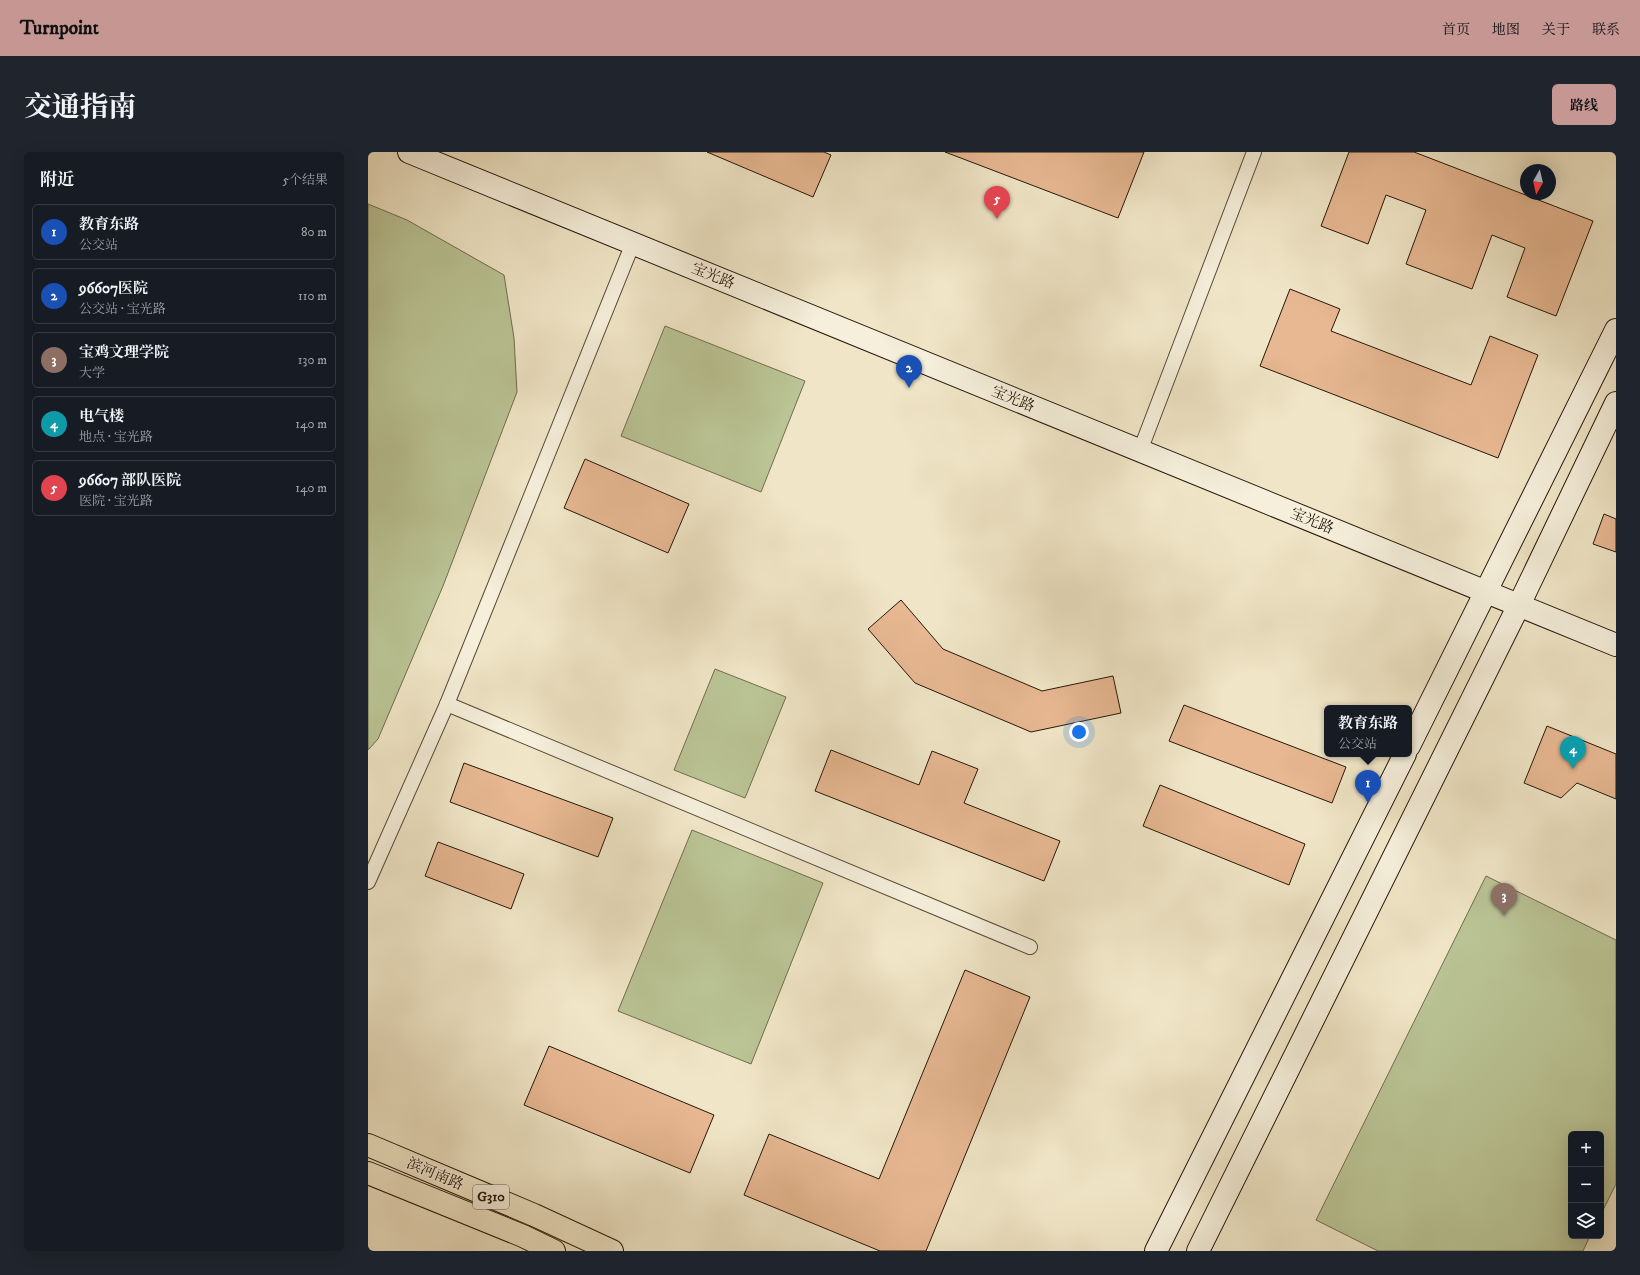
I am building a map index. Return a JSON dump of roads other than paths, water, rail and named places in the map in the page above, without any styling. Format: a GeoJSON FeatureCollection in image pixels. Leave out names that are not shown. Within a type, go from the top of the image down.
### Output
{"type":"FeatureCollection","features":[{"type":"Feature","properties":{"kind":"highway","name":"滨河南路"},"geometry":{"type":"LineString","coordinates":[[368,1145],[534,1215],[612,1251]]}},
{"type":"Feature","properties":{"kind":"highway","name":"滨河南路"},"geometry":{"type":"LineString","coordinates":[[368,1173],[523,1236],[554,1251]]}},
{"type":"Feature","properties":{"kind":"street","name":"宝光路"},"geometry":{"type":"LineString","coordinates":[[409,152],[1616,645]]}},
{"type":"Feature","properties":{"kind":"street"},"geometry":{"type":"LineString","coordinates":[[1412,740],[1616,330]]}},
{"type":"Feature","properties":{"kind":"street"},"geometry":{"type":"LineString","coordinates":[[1198,1251],[1519,605],[1616,403]]}},
{"type":"Feature","properties":{"kind":"street"},"geometry":{"type":"LineString","coordinates":[[1156,1251],[1403,757]]}},
{"type":"Feature","properties":{"kind":"lane"},"geometry":{"type":"LineString","coordinates":[[1140,450],[1254,152]]}},
{"type":"Feature","properties":{"kind":"lane"},"geometry":{"type":"LineString","coordinates":[[368,882],[447,704],[633,244]]}},
{"type":"Feature","properties":{"kind":"lane"},"geometry":{"type":"LineString","coordinates":[[447,704],[1030,947]]}},
{"type":"Feature","properties":{"kind":"place","name":"96607 部队医院"},"geometry":{"type":"Point","coordinates":[997,219]}},
{"type":"Feature","properties":{"kind":"place","name":"96607医院"},"geometry":{"type":"Point","coordinates":[909,388]}},
{"type":"Feature","properties":{"kind":"place","name":"电气楼"},"geometry":{"type":"Point","coordinates":[1573,769]}},
{"type":"Feature","properties":{"kind":"place","name":"教育东路"},"geometry":{"type":"Point","coordinates":[1368,803]}},
{"type":"Feature","properties":{"kind":"place","name":"宝鸡文理学院"},"geometry":{"type":"Point","coordinates":[1504,916]}}]}
